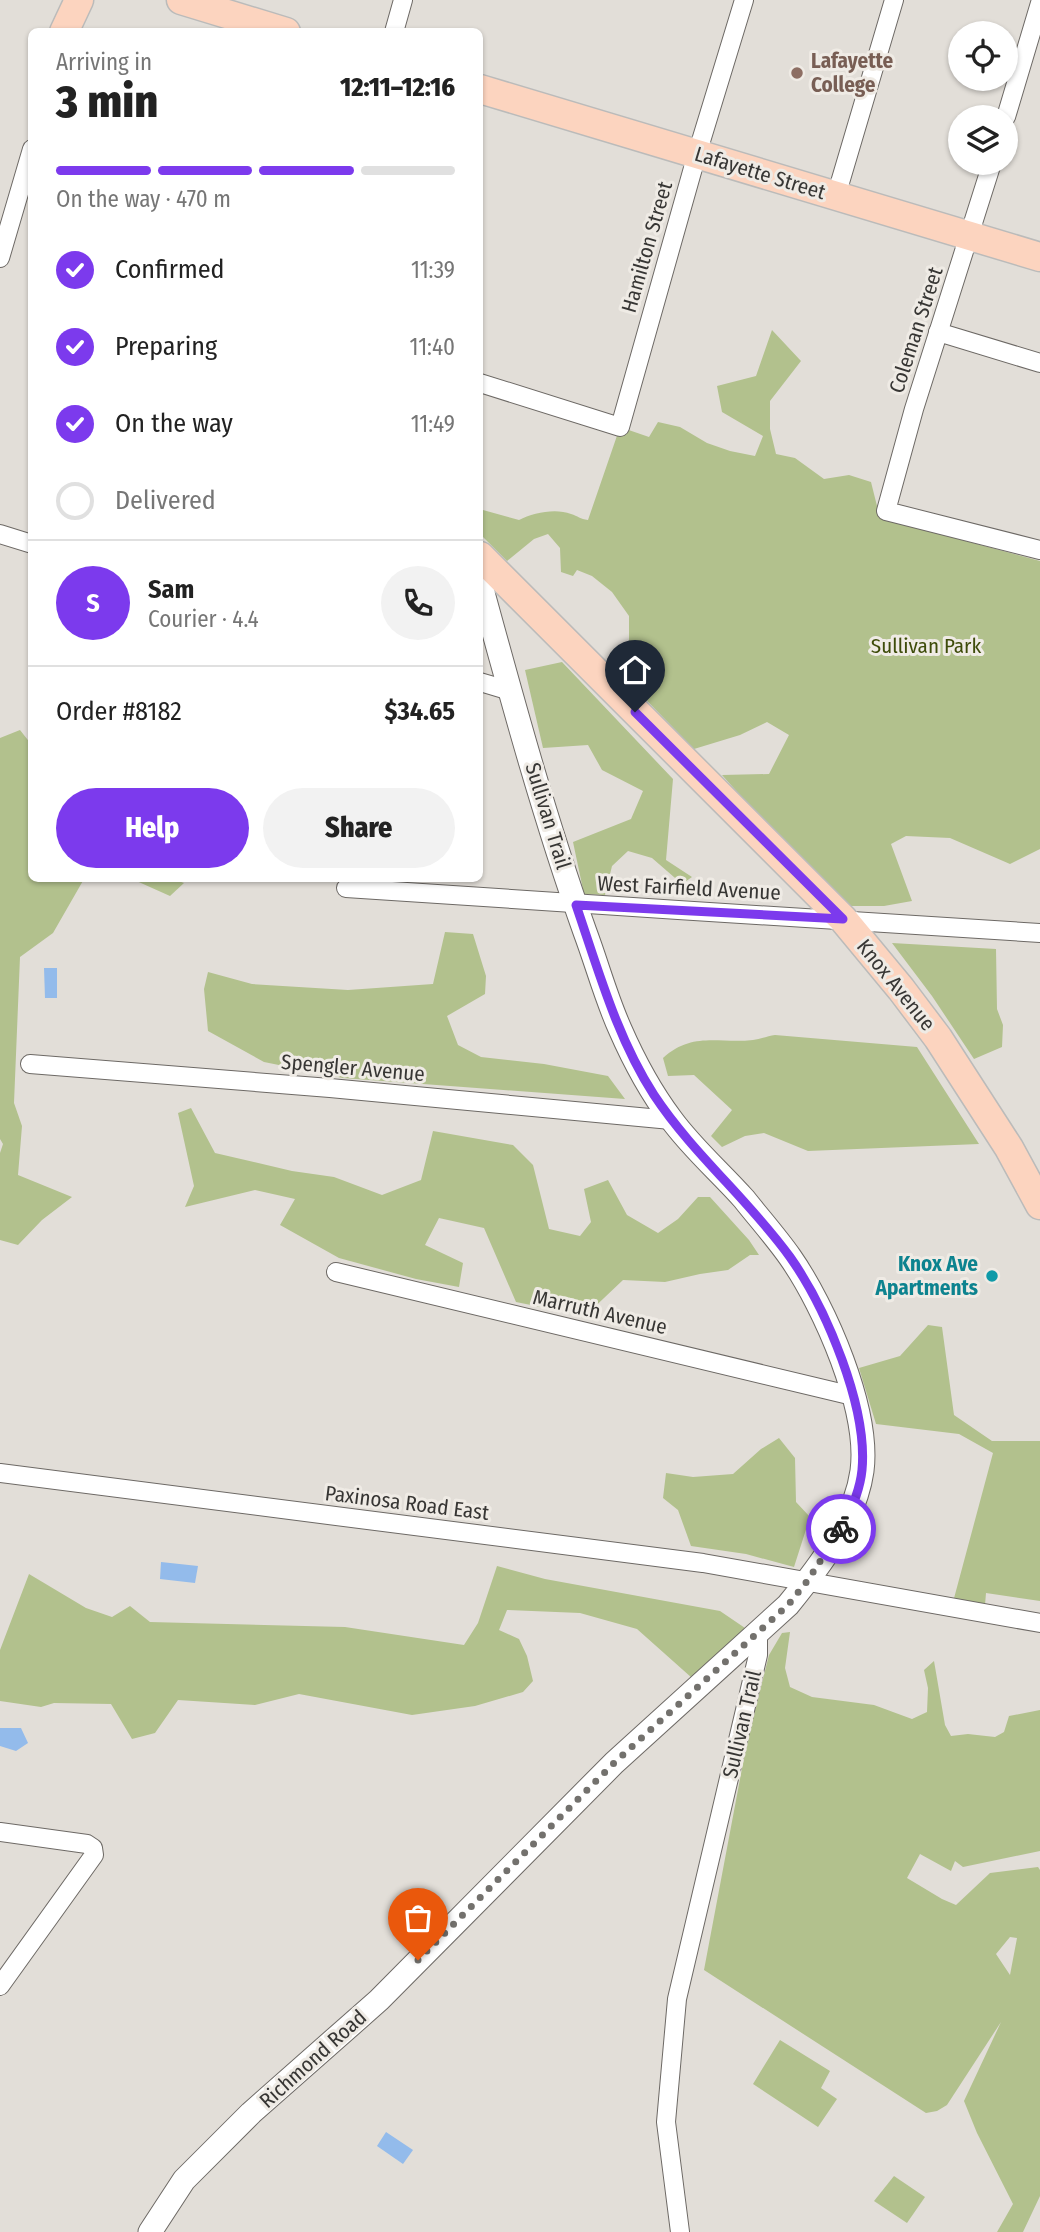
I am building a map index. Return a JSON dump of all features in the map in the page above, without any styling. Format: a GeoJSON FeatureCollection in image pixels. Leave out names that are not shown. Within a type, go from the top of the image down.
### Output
{"type":"FeatureCollection","features":[{"type":"Feature","properties":{"kind":"main road"},"geometry":{"type":"LineString","coordinates":[[66,28],[79,0]]}},
{"type":"Feature","properties":{"kind":"main road"},"geometry":{"type":"LineString","coordinates":[[181,0],[273,28]]}},
{"type":"Feature","properties":{"kind":"main road","name":"Lafayette Street"},"geometry":{"type":"LineString","coordinates":[[483,90],[1040,257]]}},
{"type":"Feature","properties":{"kind":"main road","name":"Knox Avenue"},"geometry":{"type":"LineString","coordinates":[[483,558],[843,919],[938,1038],[1009,1147],[1040,1205]]}},
{"type":"Feature","properties":{"kind":"street"},"geometry":{"type":"LineString","coordinates":[[395,28],[403,0]]}},
{"type":"Feature","properties":{"kind":"street","name":"Hamilton Street"},"geometry":{"type":"LineString","coordinates":[[483,384],[620,427],[697,154],[744,0]]}},
{"type":"Feature","properties":{"kind":"street"},"geometry":{"type":"LineString","coordinates":[[836,196],[894,0]]}},
{"type":"Feature","properties":{"kind":"street"},"geometry":{"type":"LineString","coordinates":[[1010,105],[1040,3]]}},
{"type":"Feature","properties":{"kind":"street"},"geometry":{"type":"LineString","coordinates":[[0,258],[28,163]]}},
{"type":"Feature","properties":{"kind":"street","name":"Coleman Street"},"geometry":{"type":"LineString","coordinates":[[989,175],[938,332],[886,511],[1040,550]]}},
{"type":"Feature","properties":{"kind":"street"},"geometry":{"type":"LineString","coordinates":[[938,332],[1040,363]]}},
{"type":"Feature","properties":{"kind":"street"},"geometry":{"type":"LineString","coordinates":[[0,534],[28,543]]}},
{"type":"Feature","properties":{"kind":"street","name":"Sullivan Trail"},"geometry":{"type":"LineString","coordinates":[[483,593],[510,691],[576,905],[619,1027],[653,1093],[671,1120],[743,1198],[790,1258],[805,1282],[842,1358],[853,1396],[862,1445],[862,1471],[854,1502],[843,1525],[808,1580],[788,1605],[758,1632],[758,1655],[677,1999],[666,2122],[680,2232]]}},
{"type":"Feature","properties":{"kind":"street"},"geometry":{"type":"LineString","coordinates":[[483,683],[510,691]]}},
{"type":"Feature","properties":{"kind":"street","name":"West Fairfield Avenue"},"geometry":{"type":"LineString","coordinates":[[346,887],[576,905],[843,919],[1040,933]]}},
{"type":"Feature","properties":{"kind":"street","name":"Spengler Avenue"},"geometry":{"type":"LineString","coordinates":[[30,1064],[671,1120]]}},
{"type":"Feature","properties":{"kind":"street","name":"Marruth Avenue"},"geometry":{"type":"LineString","coordinates":[[336,1272],[853,1396]]}},
{"type":"Feature","properties":{"kind":"street","name":"Paxinosa Road East"},"geometry":{"type":"LineString","coordinates":[[0,1473],[704,1563],[1040,1623]]}},
{"type":"Feature","properties":{"kind":"street","name":"Richmond Road"},"geometry":{"type":"LineString","coordinates":[[150,2232],[184,2180],[242,2122],[379,2000],[614,1763],[758,1632]]}},
{"type":"Feature","properties":{"kind":"street"},"geometry":{"type":"LineString","coordinates":[[0,1832],[87,1844],[93,1848],[94,1855],[0,1986]]}},
{"type":"Feature","properties":{"kind":"green space","name":"Sullivan Park"},"geometry":{"type":"Polygon","coordinates":[[[772,330],[801,361],[770,401],[770,429],[776,454],[795,458],[824,479],[849,475],[871,482],[880,518],[1040,561],[1040,849],[1010,864],[950,838],[906,836],[891,844],[912,901],[884,906],[850,906],[781,841],[722,775],[769,774],[789,735],[767,722],[740,735],[694,749],[614,667],[629,646],[629,616],[612,592],[592,576],[577,570],[573,576],[561,572],[560,548],[548,534],[534,539],[507,561],[483,537],[483,510],[519,520],[551,511],[565,512],[588,520],[620,427],[649,437],[658,422],[680,427],[707,443],[755,456],[763,436],[722,412],[717,386],[756,376],[772,330]]]}},
{"type":"Feature","properties":{"kind":"green space"},"geometry":{"type":"Polygon","coordinates":[[[562,662],[673,779],[666,860],[692,877],[682,884],[652,858],[628,851],[612,866],[605,895],[584,894],[573,842],[631,819],[643,791],[602,770],[588,745],[543,748],[525,670],[562,662]]]}},
{"type":"Feature","properties":{"kind":"green space"},"geometry":{"type":"Polygon","coordinates":[[[20,730],[28,740],[28,882],[82,882],[53,933],[20,957],[14,1103],[22,1126],[18,1175],[72,1197],[42,1220],[18,1245],[0,1240],[0,1153],[3,1144],[0,1139],[0,738],[20,730]]]}},
{"type":"Feature","properties":{"kind":"green space"},"geometry":{"type":"Polygon","coordinates":[[[139,882],[184,883],[170,896],[139,882]]]}},
{"type":"Feature","properties":{"kind":"green space"},"geometry":{"type":"Polygon","coordinates":[[[445,932],[473,934],[486,976],[485,994],[447,1016],[458,1045],[481,1057],[544,1064],[608,1076],[625,1099],[343,1078],[264,1062],[208,1031],[204,989],[208,972],[252,984],[348,990],[433,984],[445,932]]]}},
{"type":"Feature","properties":{"kind":"green space"},"geometry":{"type":"Polygon","coordinates":[[[892,943],[996,949],[997,1009],[1003,1025],[1002,1047],[974,1059],[892,943]]]}},
{"type":"Feature","properties":{"kind":"green space"},"geometry":{"type":"Polygon","coordinates":[[[775,1035],[917,1047],[979,1144],[808,1151],[764,1133],[745,1136],[722,1147],[711,1136],[732,1110],[694,1075],[668,1076],[663,1058],[685,1044],[696,1041],[741,1041],[775,1035]]]}},
{"type":"Feature","properties":{"kind":"green space"},"geometry":{"type":"Polygon","coordinates":[[[191,1108],[215,1153],[292,1171],[334,1177],[382,1195],[421,1180],[433,1131],[513,1145],[533,1165],[549,1229],[580,1236],[591,1222],[584,1189],[608,1180],[627,1215],[658,1233],[678,1219],[698,1197],[710,1197],[759,1255],[750,1255],[728,1270],[665,1282],[623,1280],[585,1316],[516,1302],[484,1228],[439,1218],[425,1245],[463,1263],[459,1287],[416,1279],[339,1258],[280,1225],[295,1199],[255,1190],[185,1207],[194,1186],[178,1113],[191,1108]]]}},
{"type":"Feature","properties":{"kind":"green space"},"geometry":{"type":"Polygon","coordinates":[[[928,1325],[942,1327],[954,1415],[992,1441],[1040,1441],[1040,1601],[986,1593],[985,1605],[953,1602],[993,1453],[959,1434],[876,1424],[859,1368],[900,1356],[928,1325]]]}},
{"type":"Feature","properties":{"kind":"green space"},"geometry":{"type":"Polygon","coordinates":[[[779,1438],[795,1458],[796,1502],[810,1517],[794,1567],[746,1554],[691,1546],[678,1510],[663,1498],[666,1473],[693,1477],[733,1474],[761,1449],[779,1438]]]}},
{"type":"Feature","properties":{"kind":"green space"},"geometry":{"type":"Polygon","coordinates":[[[497,1566],[545,1579],[720,1611],[745,1628],[692,1678],[637,1629],[580,1613],[507,1610],[499,1630],[519,1639],[527,1656],[533,1681],[523,1692],[475,1706],[412,1715],[299,1694],[255,1705],[178,1700],[155,1733],[132,1739],[111,1704],[54,1703],[41,1707],[0,1701],[0,1650],[29,1574],[86,1608],[112,1617],[130,1606],[150,1622],[345,1627],[464,1645],[478,1623],[497,1566]]]}},
{"type":"Feature","properties":{"kind":"green space"},"geometry":{"type":"Polygon","coordinates":[[[790,1632],[785,1668],[790,1687],[812,1697],[874,1705],[912,1719],[927,1712],[928,1688],[924,1670],[934,1661],[945,1725],[951,1736],[968,1734],[995,1737],[1004,1732],[1009,1716],[1040,1710],[1040,1851],[963,1867],[955,1861],[951,1871],[920,1854],[907,1878],[956,1905],[990,1873],[1038,1867],[1040,1870],[1040,2196],[1023,2232],[997,2232],[1013,2204],[964,2101],[1001,2022],[947,2105],[926,2113],[704,1970],[747,1742],[769,1655],[782,1633],[790,1632]],[[1010,1937],[996,1954],[1010,1975],[1017,1938],[1010,1937]]]}},
{"type":"Feature","properties":{"kind":"green space"},"geometry":{"type":"Polygon","coordinates":[[[780,2040],[830,2071],[821,2088],[837,2099],[818,2127],[753,2084],[780,2040]]]}},
{"type":"Feature","properties":{"kind":"green space"},"geometry":{"type":"Polygon","coordinates":[[[894,2176],[925,2197],[907,2223],[874,2201],[894,2176]]]}},
{"type":"Feature","properties":{"kind":"water"},"geometry":{"type":"Polygon","coordinates":[[[44,968],[57,968],[57,998],[45,998],[44,968]]]}},
{"type":"Feature","properties":{"kind":"water"},"geometry":{"type":"Polygon","coordinates":[[[161,1562],[198,1566],[195,1583],[160,1579],[161,1562]]]}},
{"type":"Feature","properties":{"kind":"water"},"geometry":{"type":"Polygon","coordinates":[[[0,1728],[21,1728],[28,1743],[16,1751],[0,1746],[0,1728]]]}},
{"type":"Feature","properties":{"kind":"water"},"geometry":{"type":"Polygon","coordinates":[[[386,2132],[413,2150],[403,2164],[377,2146],[386,2132]]]}},
{"type":"Feature","properties":{"kind":"way so far"},"geometry":{"type":"LineString","coordinates":[[418,1960],[614,1763],[788,1605],[808,1580],[841,1529]]}},
{"type":"Feature","properties":{"kind":"place","name":"Lafayette College"},"geometry":{"type":"Point","coordinates":[797,73]}},
{"type":"Feature","properties":{"kind":"place","name":"Knox Ave Apartments"},"geometry":{"type":"Point","coordinates":[992,1276]}},
{"type":"Feature","properties":{"kind":"route"},"geometry":{"type":"LineString","coordinates":[[635,712],[843,919],[576,905],[619,1027],[653,1093],[671,1120],[743,1198],[790,1258],[805,1282],[842,1358],[858,1418],[862,1471],[854,1502],[841,1529]]}}]}
